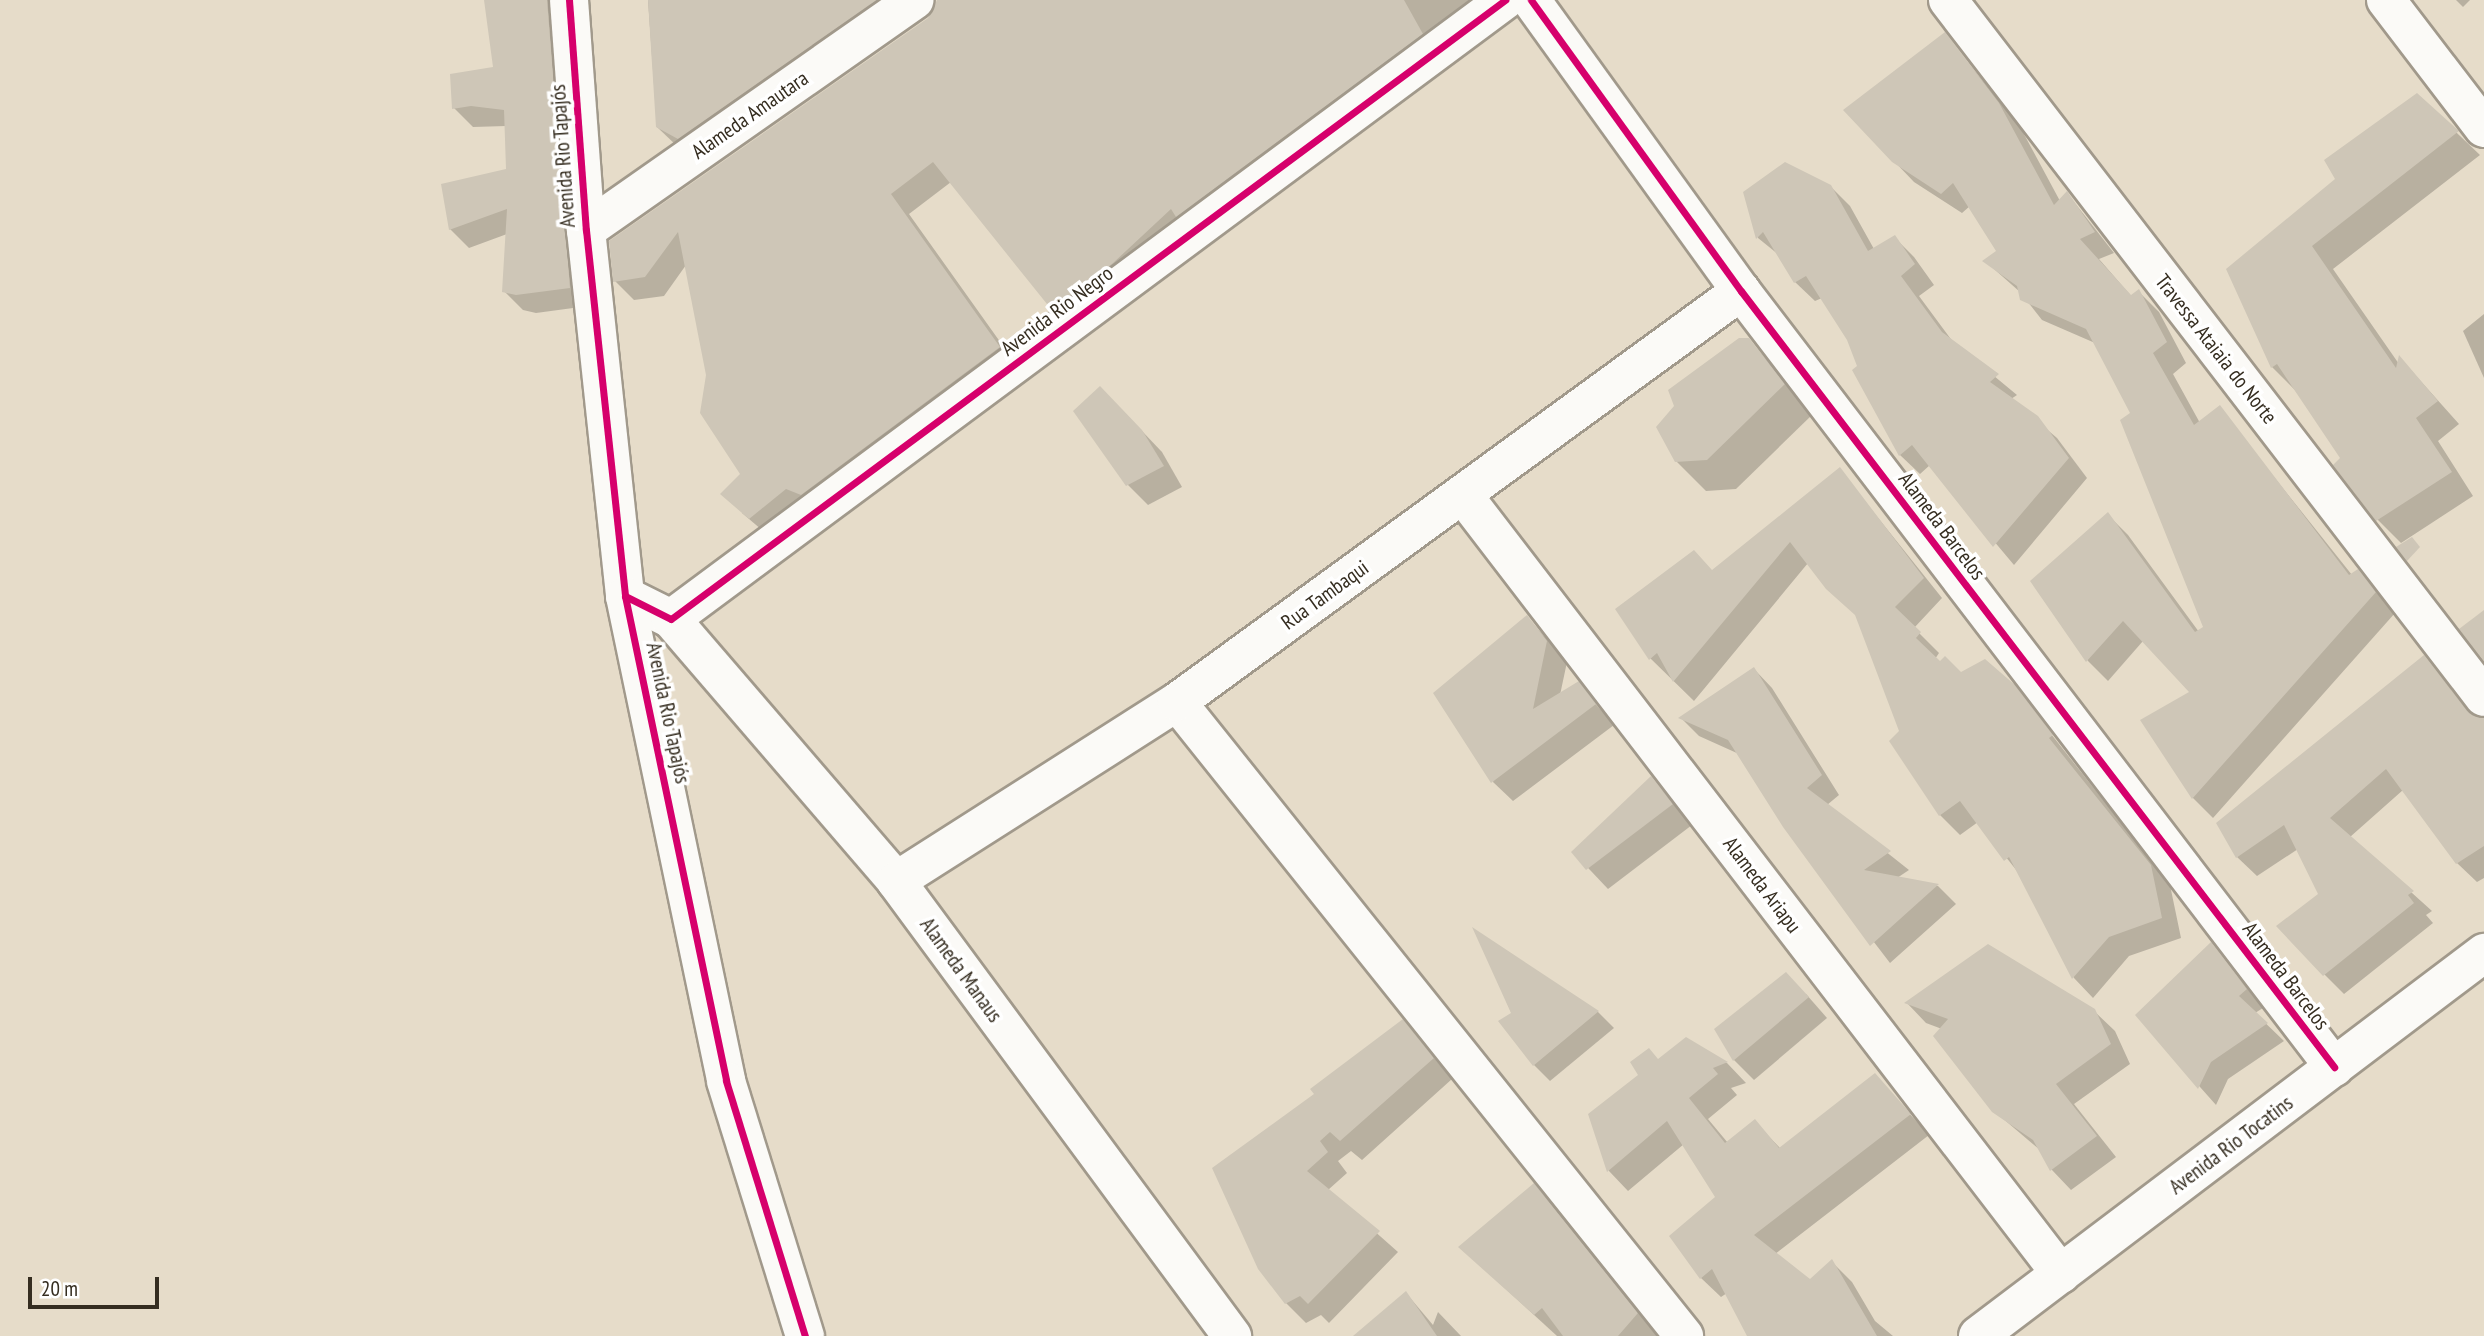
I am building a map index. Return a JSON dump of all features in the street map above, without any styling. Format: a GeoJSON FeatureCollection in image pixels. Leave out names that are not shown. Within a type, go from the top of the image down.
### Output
{"type":"FeatureCollection","features":[{"type":"Feature","properties":{"kind":"street","name":"Avenida Rio Tapajós"},"geometry":{"type":"LineString","coordinates":[[569,0],[586,230],[625,596],[726,1081],[805,1336]]}},
{"type":"Feature","properties":{"kind":"street","name":"Alameda Amautara"},"geometry":{"type":"LineString","coordinates":[[586,230],[915,0]]}},
{"type":"Feature","properties":{"kind":"street","name":"Avenida Rio Negro"},"geometry":{"type":"LineString","coordinates":[[671,619],[1505,0]]}},
{"type":"Feature","properties":{"kind":"street","name":"Alameda Barcelos"},"geometry":{"type":"LineString","coordinates":[[1531,0],[1741,291],[2334,1067]]}},
{"type":"Feature","properties":{"kind":"street","name":"Travessa Ataiaia do Norte"},"geometry":{"type":"LineString","coordinates":[[1948,0],[2484,697]]}},
{"type":"Feature","properties":{"kind":"street"},"geometry":{"type":"LineString","coordinates":[[2386,0],[2484,128]]}},
{"type":"Feature","properties":{"kind":"street","name":"Rua Tambaqui"},"geometry":{"type":"LineString","coordinates":[[895,881],[1177,702],[1741,291]]}},
{"type":"Feature","properties":{"kind":"street","name":"Alameda Ariapu"},"geometry":{"type":"LineString","coordinates":[[1463,495],[2061,1274]]}},
{"type":"Feature","properties":{"kind":"street"},"geometry":{"type":"LineString","coordinates":[[625,596],[671,619]]}},
{"type":"Feature","properties":{"kind":"street","name":"Alameda Manaus"},"geometry":{"type":"LineString","coordinates":[[671,619],[895,881],[1232,1336]]}},
{"type":"Feature","properties":{"kind":"street"},"geometry":{"type":"LineString","coordinates":[[1177,702],[1684,1336]]}},
{"type":"Feature","properties":{"kind":"street","name":"Avenida Rio Tocatins"},"geometry":{"type":"LineString","coordinates":[[1978,1336],[2484,953]]}},
{"type":"Feature","properties":{"kind":"building"},"geometry":{"type":"Polygon","coordinates":[[[484,0],[547,0],[570,288],[516,295],[502,292],[507,209],[449,230],[441,184],[506,169],[504,110],[471,106],[452,109],[450,74],[493,67],[484,0]]]}},
{"type":"Feature","properties":{"kind":"building"},"geometry":{"type":"Polygon","coordinates":[[[648,0],[877,0],[678,139],[656,127],[648,0]]]}},
{"type":"Feature","properties":{"kind":"building"},"geometry":{"type":"Polygon","coordinates":[[[937,0],[1404,0],[1423,34],[1176,217],[1171,209],[1112,264],[1051,309],[933,162],[891,194],[1000,347],[801,495],[786,489],[749,519],[720,494],[740,474],[700,413],[706,375],[678,232],[645,277],[613,282],[609,241],[928,18],[937,0]]]}},
{"type":"Feature","properties":{"kind":"building"},"geometry":{"type":"Polygon","coordinates":[[[1945,32],[1999,103],[2054,205],[2067,191],[2095,232],[2080,239],[2131,295],[2139,289],[2167,342],[2153,353],[2194,425],[2220,405],[2349,575],[2358,569],[2376,592],[2192,799],[2140,720],[2189,692],[2123,621],[2086,662],[2030,581],[2108,512],[2195,632],[2203,627],[2120,420],[2130,413],[2086,329],[2020,300],[2017,286],[1982,261],[1996,251],[1953,183],[1941,194],[1892,162],[1843,110],[1945,32]]]}},
{"type":"Feature","properties":{"kind":"building"},"geometry":{"type":"Polygon","coordinates":[[[2417,93],[2459,131],[2312,246],[2396,368],[2399,355],[2438,401],[2416,418],[2452,472],[2376,521],[2333,465],[2340,458],[2277,364],[2271,368],[2226,269],[2335,179],[2324,160],[2417,93]]]}},
{"type":"Feature","properties":{"kind":"building"},"geometry":{"type":"Polygon","coordinates":[[[1785,162],[1831,185],[1868,251],[1895,235],[1915,264],[1901,276],[1942,332],[1999,374],[1990,382],[2038,416],[2069,458],[1993,547],[1912,445],[1899,456],[1852,370],[1857,366],[1847,340],[1806,276],[1794,283],[1763,232],[1756,239],[1743,192],[1785,162]]]}},
{"type":"Feature","properties":{"kind":"building"},"geometry":{"type":"Polygon","coordinates":[[[1739,338],[1749,338],[1785,384],[1707,460],[1675,462],[1656,427],[1674,406],[1668,390],[1739,338]]]}},
{"type":"Feature","properties":{"kind":"building"},"geometry":{"type":"Polygon","coordinates":[[[1100,386],[1142,430],[1164,466],[1126,486],[1073,411],[1100,386]]]}},
{"type":"Feature","properties":{"kind":"building"},"geometry":{"type":"Polygon","coordinates":[[[1840,467],[1924,578],[1895,607],[1921,632],[1916,638],[1940,661],[1945,656],[1961,672],[1985,659],[2015,685],[2053,735],[2049,738],[2151,865],[2162,918],[2109,937],[2072,979],[2009,857],[2004,861],[1960,801],[1939,816],[1889,741],[1899,731],[1855,615],[1826,589],[1790,542],[1673,682],[1657,653],[1649,660],[1615,609],[1694,550],[1712,570],[1840,467]]]}},
{"type":"Feature","properties":{"kind":"building"},"geometry":{"type":"Polygon","coordinates":[[[2412,537],[2420,547],[2407,561],[2396,547],[2412,537]]]}},
{"type":"Feature","properties":{"kind":"building"},"geometry":{"type":"Polygon","coordinates":[[[2484,610],[2484,661],[2459,629],[2484,610]]]}},
{"type":"Feature","properties":{"kind":"building"},"geometry":{"type":"Polygon","coordinates":[[[1527,615],[1547,641],[1533,709],[1579,681],[1596,704],[1491,783],[1433,693],[1527,615]]]}},
{"type":"Feature","properties":{"kind":"building"},"geometry":{"type":"Polygon","coordinates":[[[2424,655],[2467,710],[2484,718],[2484,846],[2456,864],[2386,769],[2330,818],[2414,891],[2408,895],[2414,903],[2323,976],[2276,926],[2318,894],[2284,825],[2236,858],[2216,823],[2424,655]]]}},
{"type":"Feature","properties":{"kind":"building"},"geometry":{"type":"Polygon","coordinates":[[[1754,667],[1822,775],[1807,788],[1891,851],[1864,870],[1939,884],[1870,946],[1783,827],[1728,740],[1678,718],[1754,667]]]}},
{"type":"Feature","properties":{"kind":"building"},"geometry":{"type":"Polygon","coordinates":[[[1651,776],[1673,804],[1586,870],[1571,852],[1651,776]]]}},
{"type":"Feature","properties":{"kind":"building"},"geometry":{"type":"Polygon","coordinates":[[[1472,927],[1599,1011],[1533,1066],[1498,1021],[1511,1013],[1472,927]]]}},
{"type":"Feature","properties":{"kind":"building"},"geometry":{"type":"Polygon","coordinates":[[[2211,942],[2247,989],[2239,996],[2268,1023],[2211,1062],[2198,1089],[2135,1015],[2211,942]]]}},
{"type":"Feature","properties":{"kind":"building"},"geometry":{"type":"Polygon","coordinates":[[[1988,944],[2095,1009],[2111,1044],[2056,1084],[2097,1136],[2050,1171],[2033,1140],[1992,1112],[1933,1036],[1948,1019],[1904,1003],[1988,944]]]}},
{"type":"Feature","properties":{"kind":"building"},"geometry":{"type":"Polygon","coordinates":[[[1786,972],[1809,997],[1733,1061],[1714,1029],[1786,972]]]}},
{"type":"Feature","properties":{"kind":"building"},"geometry":{"type":"Polygon","coordinates":[[[1403,1019],[1434,1058],[1340,1141],[1330,1132],[1320,1141],[1328,1152],[1307,1171],[1380,1231],[1308,1304],[1300,1296],[1285,1304],[1258,1269],[1212,1168],[1314,1094],[1310,1089],[1403,1019]]]}},
{"type":"Feature","properties":{"kind":"building"},"geometry":{"type":"Polygon","coordinates":[[[1686,1037],[1728,1062],[1713,1068],[1718,1074],[1689,1098],[1725,1143],[1755,1119],[1779,1148],[1875,1073],[1911,1114],[1754,1235],[1810,1279],[1832,1259],[1877,1336],[1747,1336],[1712,1269],[1700,1279],[1669,1236],[1715,1197],[1667,1121],[1607,1172],[1588,1114],[1638,1075],[1630,1062],[1649,1048],[1658,1059],[1686,1037]]]}},
{"type":"Feature","properties":{"kind":"building"},"geometry":{"type":"Polygon","coordinates":[[[1534,1183],[1638,1313],[1618,1336],[1563,1336],[1542,1308],[1534,1315],[1458,1247],[1534,1183]]]}},
{"type":"Feature","properties":{"kind":"building"},"geometry":{"type":"Polygon","coordinates":[[[1406,1291],[1437,1336],[1353,1336],[1406,1291]]]}},
{"type":"Feature","properties":{"kind":"cycle path"},"geometry":{"type":"LineString","coordinates":[[569,0],[586,230],[625,596],[726,1081],[805,1336]]}},
{"type":"Feature","properties":{"kind":"cycle path"},"geometry":{"type":"LineString","coordinates":[[625,596],[671,619],[1505,0]]}},
{"type":"Feature","properties":{"kind":"cycle path"},"geometry":{"type":"LineString","coordinates":[[1531,0],[1741,291],[2334,1067]]}}]}
